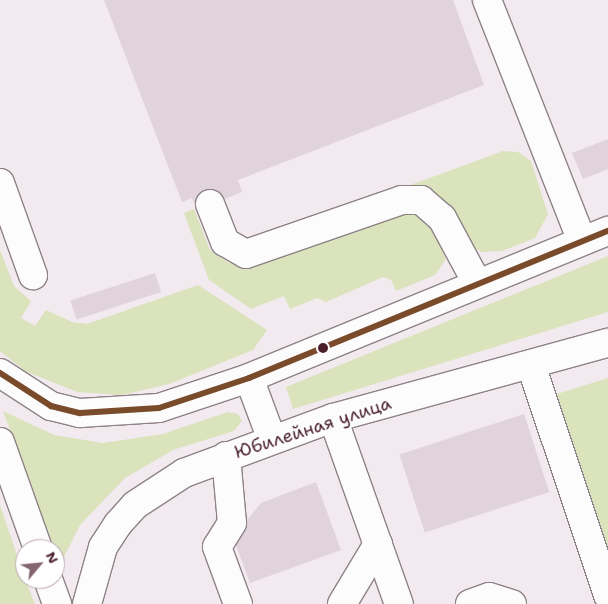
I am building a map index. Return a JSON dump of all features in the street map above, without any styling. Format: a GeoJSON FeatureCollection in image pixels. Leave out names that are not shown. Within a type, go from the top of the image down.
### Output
{"type":"FeatureCollection","features":[{"type":"Feature","properties":{"kind":"main road"},"geometry":{"type":"LineString","coordinates":[[487,0],[582,241]]}},
{"type":"Feature","properties":{"kind":"main road"},"geometry":{"type":"LineString","coordinates":[[0,183],[33,275]]}},
{"type":"Feature","properties":{"kind":"main road"},"geometry":{"type":"LineString","coordinates":[[210,204],[225,242],[246,254],[402,200],[421,200],[442,218],[477,283]]}},
{"type":"Feature","properties":{"kind":"main road"},"geometry":{"type":"LineString","coordinates":[[0,373],[20,390],[51,406],[80,414],[159,408],[250,378],[477,283],[608,231]]}},
{"type":"Feature","properties":{"kind":"main road","name":"Юбилейная улица"},"geometry":{"type":"LineString","coordinates":[[87,604],[103,547],[135,505],[184,473],[226,456],[334,418],[608,342]]}},
{"type":"Feature","properties":{"kind":"main road"},"geometry":{"type":"LineString","coordinates":[[531,364],[608,595]]}},
{"type":"Feature","properties":{"kind":"main road"},"geometry":{"type":"LineString","coordinates":[[250,378],[272,440]]}},
{"type":"Feature","properties":{"kind":"main road"},"geometry":{"type":"LineString","coordinates":[[334,418],[399,604]]}},
{"type":"Feature","properties":{"kind":"main road"},"geometry":{"type":"LineString","coordinates":[[0,442],[34,539]]}},
{"type":"Feature","properties":{"kind":"main road"},"geometry":{"type":"LineString","coordinates":[[226,456],[232,523],[217,547],[238,604]]}},
{"type":"Feature","properties":{"kind":"main road"},"geometry":{"type":"LineString","coordinates":[[342,604],[378,544]]}},
{"type":"Feature","properties":{"kind":"main road"},"geometry":{"type":"LineString","coordinates":[[52,589],[57,604]]}},
{"type":"Feature","properties":{"kind":"main road"},"geometry":{"type":"LineString","coordinates":[[470,604],[489,597],[512,604]]}},
{"type":"Feature","properties":{"kind":"main road"},"geometry":{"type":"LineString","coordinates":[[597,604],[608,600]]}},
{"type":"Feature","properties":{"kind":"green space"},"geometry":{"type":"Polygon","coordinates":[[[503,151],[518,152],[531,161],[548,214],[535,238],[502,251],[482,252],[469,246],[439,195],[424,188],[405,187],[503,151]]]}},
{"type":"Feature","properties":{"kind":"green space"},"geometry":{"type":"Polygon","coordinates":[[[194,209],[210,250],[229,263],[244,263],[396,210],[424,212],[446,259],[435,275],[396,291],[391,280],[383,277],[326,302],[317,298],[290,309],[284,296],[251,309],[209,280],[184,213],[194,209]]]}},
{"type":"Feature","properties":{"kind":"green space"},"geometry":{"type":"Polygon","coordinates":[[[0,250],[14,286],[31,301],[21,318],[35,326],[46,310],[72,322],[87,324],[198,285],[267,330],[253,350],[169,384],[122,395],[77,392],[25,371],[0,351],[0,250]]]}},
{"type":"Feature","properties":{"kind":"green space"},"geometry":{"type":"Polygon","coordinates":[[[608,256],[608,312],[293,409],[286,387],[608,256]]]}},
{"type":"Feature","properties":{"kind":"green space"},"geometry":{"type":"Polygon","coordinates":[[[608,378],[608,577],[544,398],[608,378]]]}},
{"type":"Feature","properties":{"kind":"green space"},"geometry":{"type":"Polygon","coordinates":[[[3,411],[54,435],[103,443],[163,434],[228,412],[238,414],[242,421],[234,431],[173,450],[125,478],[80,525],[65,555],[65,539],[50,539],[3,411]]]}},
{"type":"Feature","properties":{"kind":"green space"},"geometry":{"type":"Polygon","coordinates":[[[0,505],[15,549],[15,589],[29,589],[35,604],[0,604],[0,505]]]}},
{"type":"Feature","properties":{"kind":"building"},"geometry":{"type":"Polygon","coordinates":[[[104,0],[453,0],[484,85],[238,180],[242,192],[225,199],[213,189],[204,190],[195,206],[192,198],[182,202],[104,0]]]}},
{"type":"Feature","properties":{"kind":"building"},"geometry":{"type":"Polygon","coordinates":[[[608,139],[608,169],[583,179],[572,153],[608,139]]]}},
{"type":"Feature","properties":{"kind":"building"},"geometry":{"type":"Polygon","coordinates":[[[155,273],[161,292],[77,320],[70,301],[155,273]]]}},
{"type":"Feature","properties":{"kind":"building"},"geometry":{"type":"Polygon","coordinates":[[[524,414],[549,492],[425,532],[399,454],[524,414]]]}},
{"type":"Feature","properties":{"kind":"building"},"geometry":{"type":"Polygon","coordinates":[[[316,482],[341,550],[250,583],[236,545],[247,520],[261,503],[316,482]]]}},
{"type":"Feature","properties":{"kind":"transit line"},"geometry":{"type":"LineString","coordinates":[[0,373],[51,406],[80,413],[159,408],[249,378],[608,231]]}}]}
